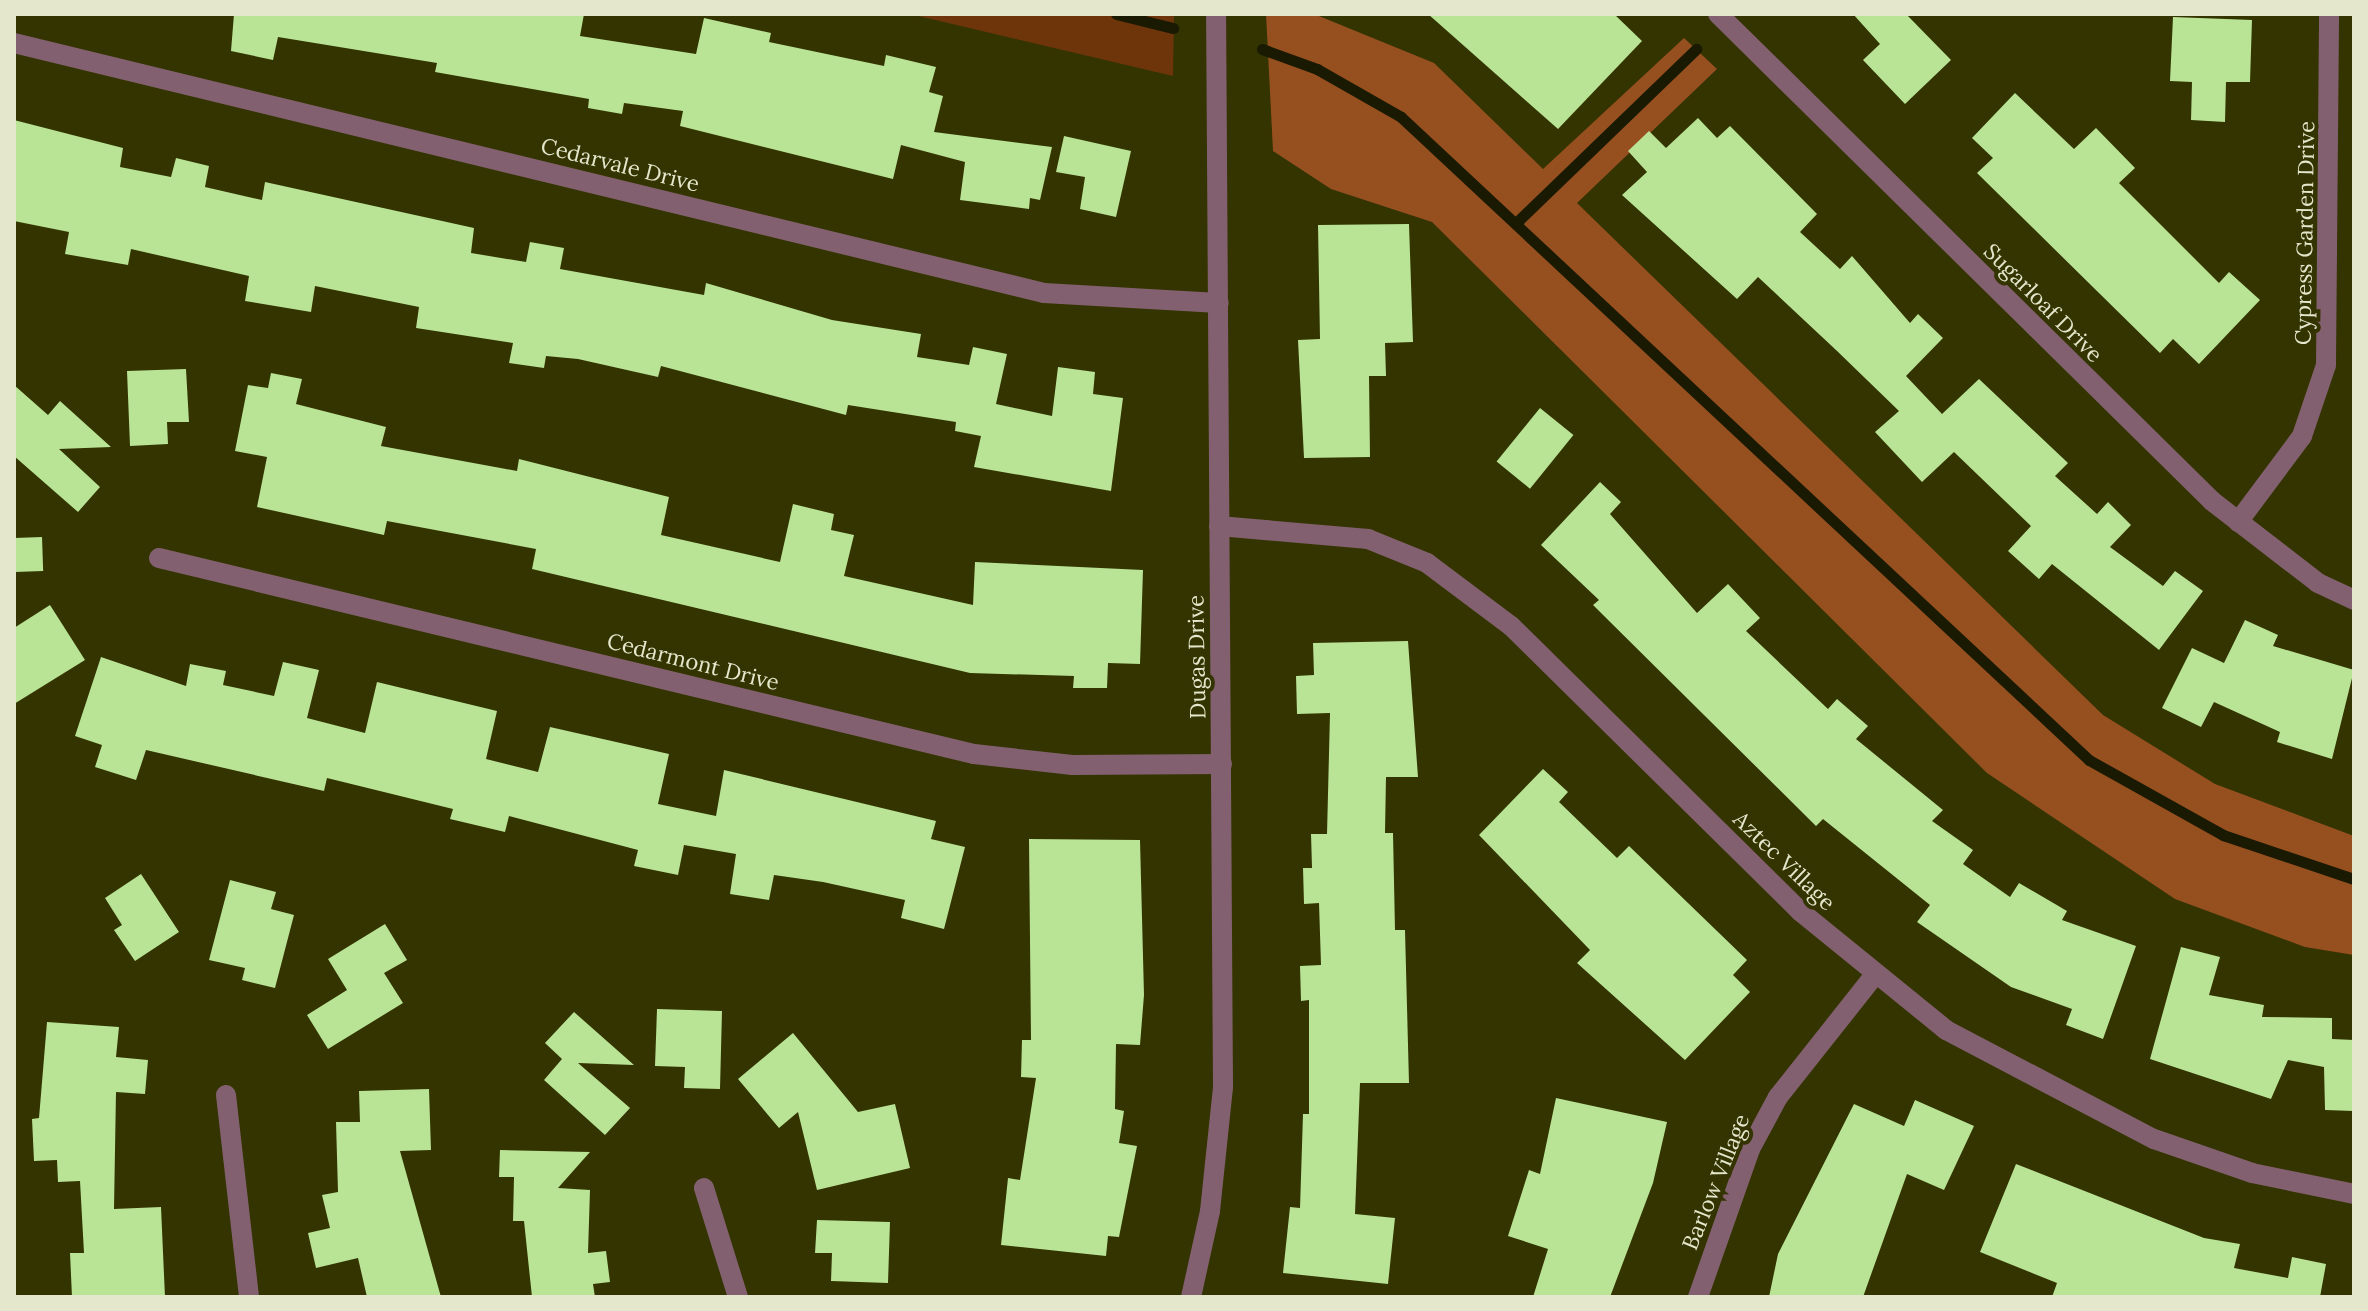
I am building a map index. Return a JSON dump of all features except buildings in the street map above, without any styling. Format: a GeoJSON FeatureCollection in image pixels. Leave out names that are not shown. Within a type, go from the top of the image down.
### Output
{"type":"FeatureCollection","features":[{"type":"Feature","properties":{"kind":"street","name":"Dugas Drive"},"geometry":{"type":"LineString","coordinates":[[1191,1297],[1222,1114],[1216,14]]}},
{"type":"Feature","properties":{"kind":"street","name":"Cypress Garden Drive"},"geometry":{"type":"LineString","coordinates":[[2238,522],[2302,436],[2326,365],[2329,14]]}},
{"type":"Feature","properties":{"kind":"street","name":"Sugarloaf Drive"},"geometry":{"type":"LineString","coordinates":[[1733,19],[2238,522],[2318,583],[2354,600]]}},
{"type":"Feature","properties":{"kind":"street","name":"Cedarvale Drive"},"geometry":{"type":"LineString","coordinates":[[14,43],[1044,293],[1219,303]]}},
{"type":"Feature","properties":{"kind":"street","name":"Aztec Village"},"geometry":{"type":"LineString","coordinates":[[1219,526],[1368,539],[1427,563],[1486,604],[1874,976],[1946,1030],[2074,1103],[2252,1173],[2354,1194]]}},
{"type":"Feature","properties":{"kind":"street","name":"Cedarmont Drive"},"geometry":{"type":"LineString","coordinates":[[159,558],[974,754],[1072,765],[1222,764]]}},
{"type":"Feature","properties":{"kind":"street","name":"Barlow Village"},"geometry":{"type":"LineString","coordinates":[[1698,1297],[1750,1149],[1778,1097],[1874,976]]}},
{"type":"Feature","properties":{"kind":"street"},"geometry":{"type":"LineString","coordinates":[[226,1095],[249,1297]]}},
{"type":"Feature","properties":{"kind":"street"},"geometry":{"type":"LineString","coordinates":[[704,1188],[738,1297]]}},
{"type":"Feature","properties":{"kind":"shaded area"},"geometry":{"type":"Polygon","coordinates":[[[910,14],[1174,14],[1173,76],[910,14]]]}},
{"type":"Feature","properties":{"kind":"shaded area"},"geometry":{"type":"Polygon","coordinates":[[[1266,14],[1314,14],[1434,63],[1543,169],[1684,38],[1717,69],[1577,203],[2103,715],[2215,784],[2354,836],[2354,955],[2305,947],[2175,899],[1987,773],[1432,222],[1331,189],[1273,151],[1266,14]]]}},
{"type":"Feature","properties":{"kind":"waterway"},"geometry":{"type":"LineString","coordinates":[[1116,14],[1173,28]]}},
{"type":"Feature","properties":{"kind":"waterway"},"geometry":{"type":"LineString","coordinates":[[1262,49],[1317,69],[1401,117],[2089,760],[2223,835],[2354,879]]}},
{"type":"Feature","properties":{"kind":"waterway"},"geometry":{"type":"LineString","coordinates":[[1518,221],[1696,49]]}}]}
